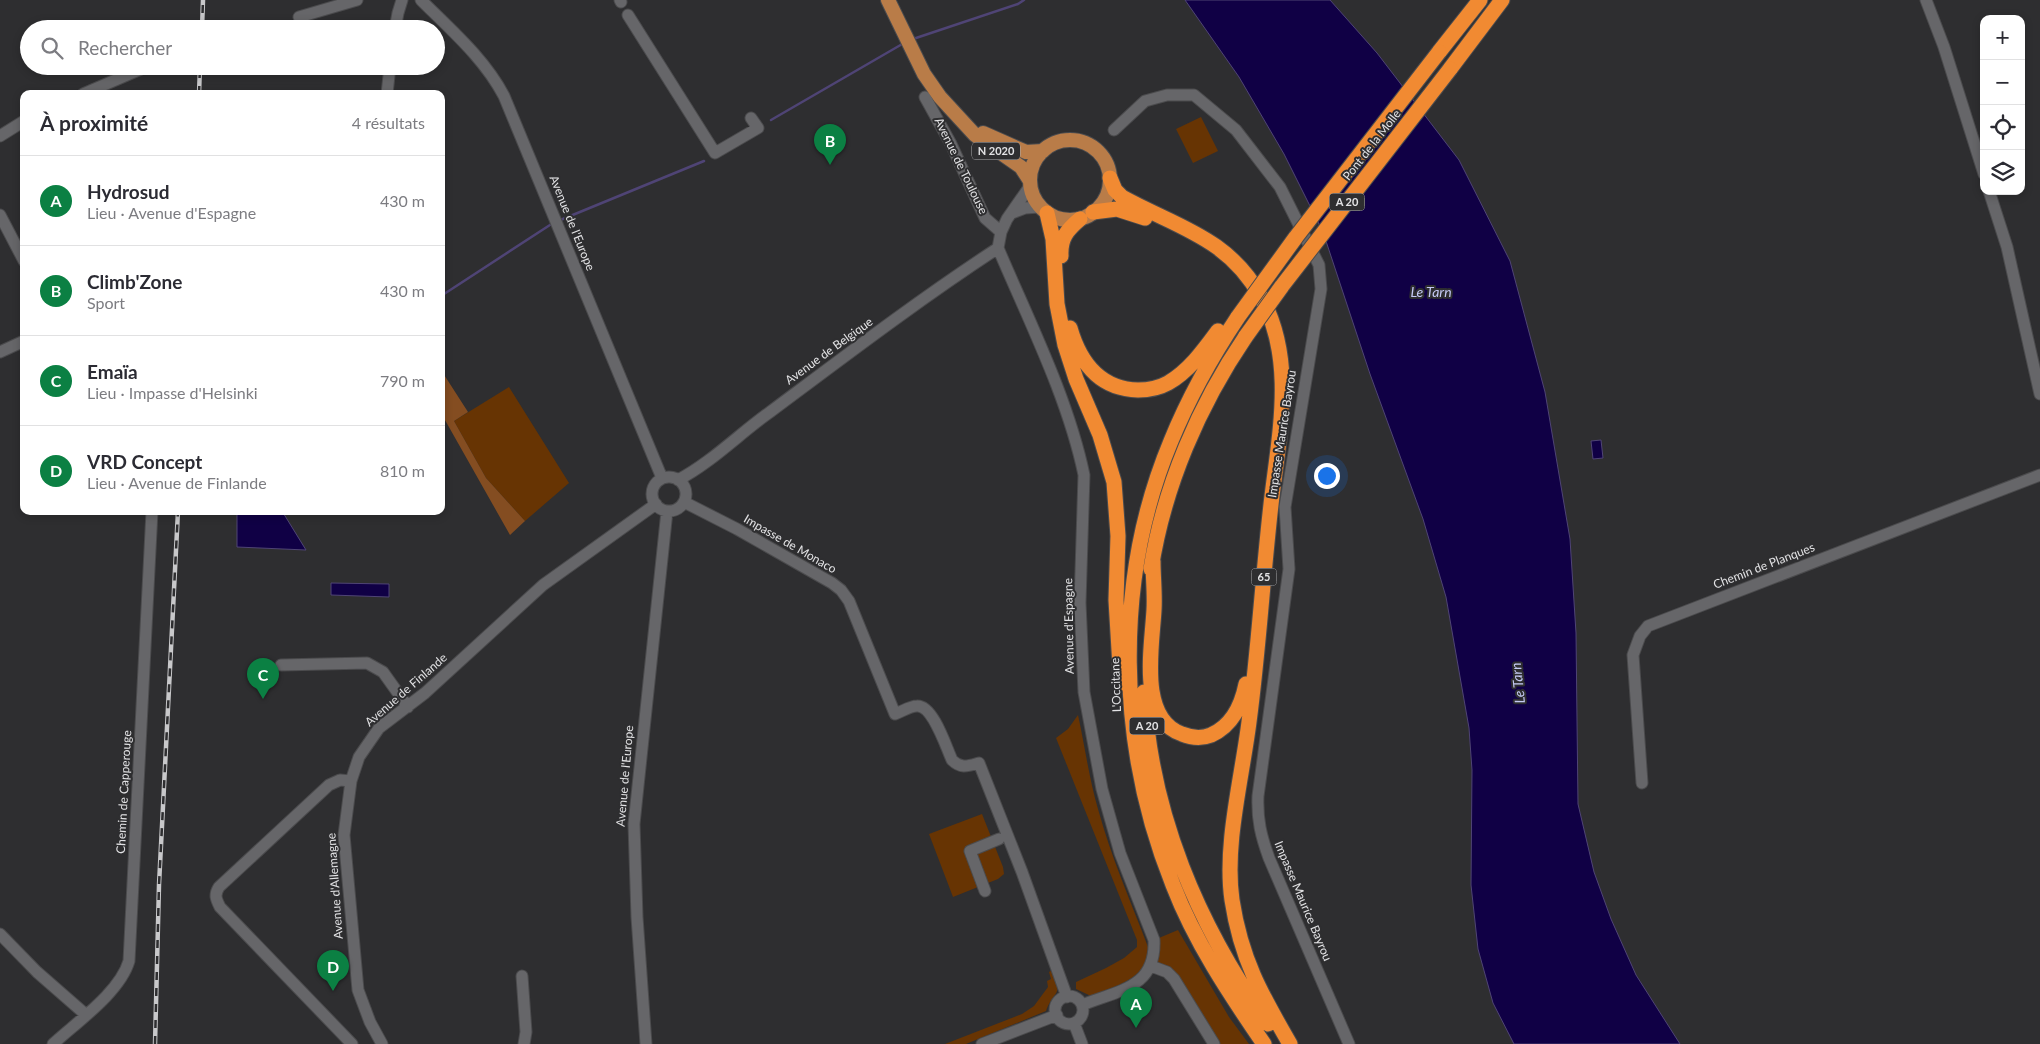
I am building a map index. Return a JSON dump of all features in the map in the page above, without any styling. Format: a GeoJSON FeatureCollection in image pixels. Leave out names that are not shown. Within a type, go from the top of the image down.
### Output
{"type":"FeatureCollection","features":[{"type":"Feature","properties":{"kind":"highway","name":"Pont de la Molle"},"geometry":{"type":"LineString","coordinates":[[1236,313],[1480,0]]}},
{"type":"Feature","properties":{"kind":"highway","name":"Pont de la Molle"},"geometry":{"type":"LineString","coordinates":[[1152,561],[1168,498],[1181,458],[1214,388],[1246,336],[1282,286],[1502,0]]}},
{"type":"Feature","properties":{"kind":"highway","name":"65"},"geometry":{"type":"LineString","coordinates":[[1110,178],[1122,197],[1198,234],[1235,262],[1261,296],[1277,339],[1283,385],[1281,426],[1269,522],[1255,678],[1234,830],[1231,875],[1236,919],[1249,967],[1268,1007],[1290,1044]]}},
{"type":"Feature","properties":{"kind":"highway","name":"65"},"geometry":{"type":"LineString","coordinates":[[1087,216],[1117,209],[1131,212],[1189,239],[1214,255],[1233,273],[1256,301],[1270,341],[1275,384],[1274,418],[1262,516],[1246,685],[1242,699],[1228,723],[1216,733],[1205,737],[1190,737],[1178,733],[1160,717],[1155,707],[1151,686],[1154,608],[1152,561]]}},
{"type":"Feature","properties":{"kind":"highway"},"geometry":{"type":"LineString","coordinates":[[1044,210],[1054,239],[1057,304],[1065,345],[1076,380],[1100,435],[1114,482],[1118,536],[1117,641],[1124,722],[1141,781]]}},
{"type":"Feature","properties":{"kind":"highway"},"geometry":{"type":"LineString","coordinates":[[1087,216],[1065,234],[1061,250],[1068,320],[1079,354],[1088,366],[1106,382],[1125,390],[1150,390],[1167,384],[1186,370],[1236,313]]}},
{"type":"Feature","properties":{"kind":"highway","name":"L'Occitane"},"geometry":{"type":"LineString","coordinates":[[1236,313],[1181,417],[1158,477],[1145,522],[1135,577],[1130,631],[1130,676],[1133,730],[1141,781],[1159,847],[1173,885],[1213,966],[1264,1044]]}},
{"type":"Feature","properties":{"kind":"highway","name":"A 20"},"geometry":{"type":"LineString","coordinates":[[1152,561],[1144,640],[1146,717],[1152,756],[1167,824],[1192,894],[1208,929],[1256,1007],[1282,1044]]}},
{"type":"Feature","properties":{"kind":"main road","name":"Avenue de Toulouse"},"geometry":{"type":"LineString","coordinates":[[888,0],[924,74],[940,97],[975,135],[1021,167],[1030,183]]}},
{"type":"Feature","properties":{"kind":"main road","name":"Avenue de Toulouse"},"geometry":{"type":"LineString","coordinates":[[962,120],[979,131],[1016,149],[1026,152],[1043,151]]}},
{"type":"Feature","properties":{"kind":"main road"},"geometry":{"type":"LineString","coordinates":[[1074,140],[1085,143],[1100,154],[1105,162],[1110,178],[1104,201],[1087,216],[1063,220],[1044,210],[1035,201],[1030,183],[1033,164],[1043,151],[1052,144],[1074,140]]}},
{"type":"Feature","properties":{"kind":"street"},"geometry":{"type":"LineString","coordinates":[[299,17],[357,0]]}},
{"type":"Feature","properties":{"kind":"street"},"geometry":{"type":"LineString","coordinates":[[397,20],[401,0],[408,0]]}},
{"type":"Feature","properties":{"kind":"street","name":"Avenue de l'Europe"},"geometry":{"type":"LineString","coordinates":[[421,0],[441,20]]}},
{"type":"Feature","properties":{"kind":"street"},"geometry":{"type":"LineString","coordinates":[[1926,0],[1944,47],[1980,161]]}},
{"type":"Feature","properties":{"kind":"street"},"geometry":{"type":"LineString","coordinates":[[628,15],[715,153],[758,128],[751,118]]}},
{"type":"Feature","properties":{"kind":"street","name":"Avenue de l'Europe"},"geometry":{"type":"LineString","coordinates":[[445,24],[478,56],[493,76],[514,117],[662,478]]}},
{"type":"Feature","properties":{"kind":"street"},"geometry":{"type":"LineString","coordinates":[[92,90],[127,75]]}},
{"type":"Feature","properties":{"kind":"street"},"geometry":{"type":"LineString","coordinates":[[387,90],[389,75]]}},
{"type":"Feature","properties":{"kind":"street","name":"Impasse Maurice Bayrou"},"geometry":{"type":"LineString","coordinates":[[1114,130],[1145,101],[1167,94],[1194,95],[1236,130],[1280,186],[1319,265],[1321,289],[1284,507],[1289,569],[1258,796],[1258,814],[1260,831],[1268,858],[1349,1044]]}},
{"type":"Feature","properties":{"kind":"street","name":"Avenue de Toulouse"},"geometry":{"type":"LineString","coordinates":[[925,97],[951,144],[985,218],[1001,232]]}},
{"type":"Feature","properties":{"kind":"street"},"geometry":{"type":"LineString","coordinates":[[0,136],[20,124]]}},
{"type":"Feature","properties":{"kind":"street"},"geometry":{"type":"LineString","coordinates":[[998,248],[1001,232],[1007,219],[1030,183]]}},
{"type":"Feature","properties":{"kind":"street"},"geometry":{"type":"LineString","coordinates":[[1990,195],[2007,247],[2040,394]]}},
{"type":"Feature","properties":{"kind":"street"},"geometry":{"type":"LineString","coordinates":[[1012,213],[1025,208],[1044,210]]}},
{"type":"Feature","properties":{"kind":"street"},"geometry":{"type":"LineString","coordinates":[[0,215],[20,253]]}},
{"type":"Feature","properties":{"kind":"street","name":"Avenue de Belgique"},"geometry":{"type":"LineString","coordinates":[[678,480],[695,471],[767,414],[950,280],[998,248]]}},
{"type":"Feature","properties":{"kind":"street","name":"Avenue d'Espagne"},"geometry":{"type":"LineString","coordinates":[[998,248],[1068,414],[1084,475],[1080,603],[1084,692],[1102,789],[1120,853],[1154,940],[1154,955],[1151,966]]}},
{"type":"Feature","properties":{"kind":"street"},"geometry":{"type":"LineString","coordinates":[[0,352],[20,343]]}},
{"type":"Feature","properties":{"kind":"street","name":"Chemin de Planques"},"geometry":{"type":"LineString","coordinates":[[1642,783],[1633,655],[1640,636],[1648,626],[2040,475]]}},
{"type":"Feature","properties":{"kind":"street"},"geometry":{"type":"LineString","coordinates":[[670,477],[678,480],[682,483],[686,492],[684,502],[677,509],[667,511],[656,504],[653,490],[662,478],[670,477]]}},
{"type":"Feature","properties":{"kind":"street","name":"Impasse de Monaco"},"geometry":{"type":"LineString","coordinates":[[684,502],[736,529],[841,590],[849,601],[894,714],[917,706],[926,708],[931,714],[952,760],[957,766],[963,767],[979,763],[1067,996]]}},
{"type":"Feature","properties":{"kind":"street","name":"Avenue de Finlande"},"geometry":{"type":"LineString","coordinates":[[351,781],[359,756],[379,728],[425,693],[543,585],[656,504]]}},
{"type":"Feature","properties":{"kind":"street","name":"Avenue de l'Europe"},"geometry":{"type":"LineString","coordinates":[[646,1044],[636,917],[634,824],[667,511]]}},
{"type":"Feature","properties":{"kind":"street","name":"Chemin de Capperouge"},"geometry":{"type":"LineString","coordinates":[[53,1044],[122,976],[128,966],[152,515]]}},
{"type":"Feature","properties":{"kind":"street"},"geometry":{"type":"LineString","coordinates":[[282,665],[367,663],[383,672],[408,707]]}},
{"type":"Feature","properties":{"kind":"street"},"geometry":{"type":"LineString","coordinates":[[351,781],[340,780],[329,785],[219,887],[216,899],[220,907],[352,1044]]}},
{"type":"Feature","properties":{"kind":"street","name":"Avenue d'Allemagne"},"geometry":{"type":"LineString","coordinates":[[351,781],[344,835],[358,990],[370,1022],[382,1044]]}},
{"type":"Feature","properties":{"kind":"street"},"geometry":{"type":"LineString","coordinates":[[986,891],[970,851],[999,839]]}},
{"type":"Feature","properties":{"kind":"street"},"geometry":{"type":"LineString","coordinates":[[0,934],[37,972],[85,1014]]}},
{"type":"Feature","properties":{"kind":"street"},"geometry":{"type":"LineString","coordinates":[[1082,1005],[1143,978],[1151,966],[1168,972],[1174,979],[1214,1044]]}},
{"type":"Feature","properties":{"kind":"street"},"geometry":{"type":"LineString","coordinates":[[522,976],[526,1032],[524,1044]]}},
{"type":"Feature","properties":{"kind":"street"},"geometry":{"type":"LineString","coordinates":[[1067,996],[1076,998],[1082,1005],[1083,1014],[1074,1023],[1062,1022],[1057,1015],[1057,1004],[1067,996]]}},
{"type":"Feature","properties":{"kind":"street"},"geometry":{"type":"LineString","coordinates":[[982,1044],[1057,1015]]}},
{"type":"Feature","properties":{"kind":"street"},"geometry":{"type":"LineString","coordinates":[[1074,1023],[1082,1044]]}},
{"type":"Feature","properties":{"kind":"shaded area"},"geometry":{"type":"Polygon","coordinates":[[[1201,117],[1218,151],[1193,163],[1176,129],[1201,117]]]}},
{"type":"Feature","properties":{"kind":"shaded area"},"geometry":{"type":"Polygon","coordinates":[[[445,376],[468,412],[454,421],[486,478],[525,521],[510,535],[445,420],[445,376]]]}},
{"type":"Feature","properties":{"kind":"shaded area"},"geometry":{"type":"Polygon","coordinates":[[[509,387],[569,483],[525,521],[486,478],[454,421],[509,387]]]}},
{"type":"Feature","properties":{"kind":"shaded area"},"geometry":{"type":"Polygon","coordinates":[[[1078,715],[1092,786],[1103,827],[1148,947],[1147,958],[1137,974],[1120,984],[1091,996],[1076,989],[1076,982],[1124,958],[1137,947],[1137,940],[1056,738],[1068,729],[1078,715]]]}},
{"type":"Feature","properties":{"kind":"shaded area"},"geometry":{"type":"Polygon","coordinates":[[[982,814],[1004,874],[998,879],[953,897],[929,834],[982,814]]]}},
{"type":"Feature","properties":{"kind":"shaded area"},"geometry":{"type":"Polygon","coordinates":[[[1178,930],[1229,1017],[1249,1044],[1214,1044],[1174,979],[1151,966],[1154,940],[1178,930]]]}},
{"type":"Feature","properties":{"kind":"shaded area"},"geometry":{"type":"Polygon","coordinates":[[[1052,970],[1057,989],[1046,1011],[966,1044],[945,1044],[1022,1014],[1034,1006],[1048,987],[1047,981],[1051,979],[1049,972],[1052,970]]]}},
{"type":"Feature","properties":{"kind":"water","name":"Le Tarn"},"geometry":{"type":"Polygon","coordinates":[[[1185,0],[1330,0],[1377,53],[1459,160],[1510,261],[1545,392],[1570,539],[1576,633],[1578,804],[1594,872],[1611,919],[1636,975],[1680,1044],[1514,1044],[1493,1003],[1478,949],[1471,885],[1472,770],[1469,728],[1446,597],[1423,519],[1370,374],[1323,232],[1284,154],[1239,77],[1185,0]]]}},
{"type":"Feature","properties":{"kind":"water"},"geometry":{"type":"Polygon","coordinates":[[[1601,440],[1603,458],[1593,459],[1591,441],[1601,440]]]}},
{"type":"Feature","properties":{"kind":"water"},"geometry":{"type":"Polygon","coordinates":[[[237,515],[284,515],[306,550],[237,547],[237,515]]]}},
{"type":"Feature","properties":{"kind":"water"},"geometry":{"type":"Polygon","coordinates":[[[331,583],[389,584],[389,597],[331,595],[331,583]]]}},
{"type":"Feature","properties":{"kind":"waterway"},"geometry":{"type":"LineString","coordinates":[[913,39],[1018,4],[1024,0]]}},
{"type":"Feature","properties":{"kind":"waterway"},"geometry":{"type":"LineString","coordinates":[[771,120],[904,43]]}},
{"type":"Feature","properties":{"kind":"waterway"},"geometry":{"type":"LineString","coordinates":[[558,221],[704,161]]}},
{"type":"Feature","properties":{"kind":"waterway"},"geometry":{"type":"LineString","coordinates":[[445,293],[553,223]]}},
{"type":"Feature","properties":{"kind":"railway"},"geometry":{"type":"LineString","coordinates":[[202,20],[203,0]]}},
{"type":"Feature","properties":{"kind":"railway"},"geometry":{"type":"LineString","coordinates":[[199,90],[200,75]]}},
{"type":"Feature","properties":{"kind":"railway"},"geometry":{"type":"LineString","coordinates":[[155,1044],[159,885],[178,515]]}},
{"type":"Feature","properties":{"kind":"place","name":"Climb'Zone"},"geometry":{"type":"Point","coordinates":[830,165]}},
{"type":"Feature","properties":{"kind":"place","name":"Emaïa"},"geometry":{"type":"Point","coordinates":[263,699]}},
{"type":"Feature","properties":{"kind":"place","name":"VRD Concept"},"geometry":{"type":"Point","coordinates":[333,991]}},
{"type":"Feature","properties":{"kind":"place","name":"Hydrosud"},"geometry":{"type":"Point","coordinates":[1136,1028]}}]}
